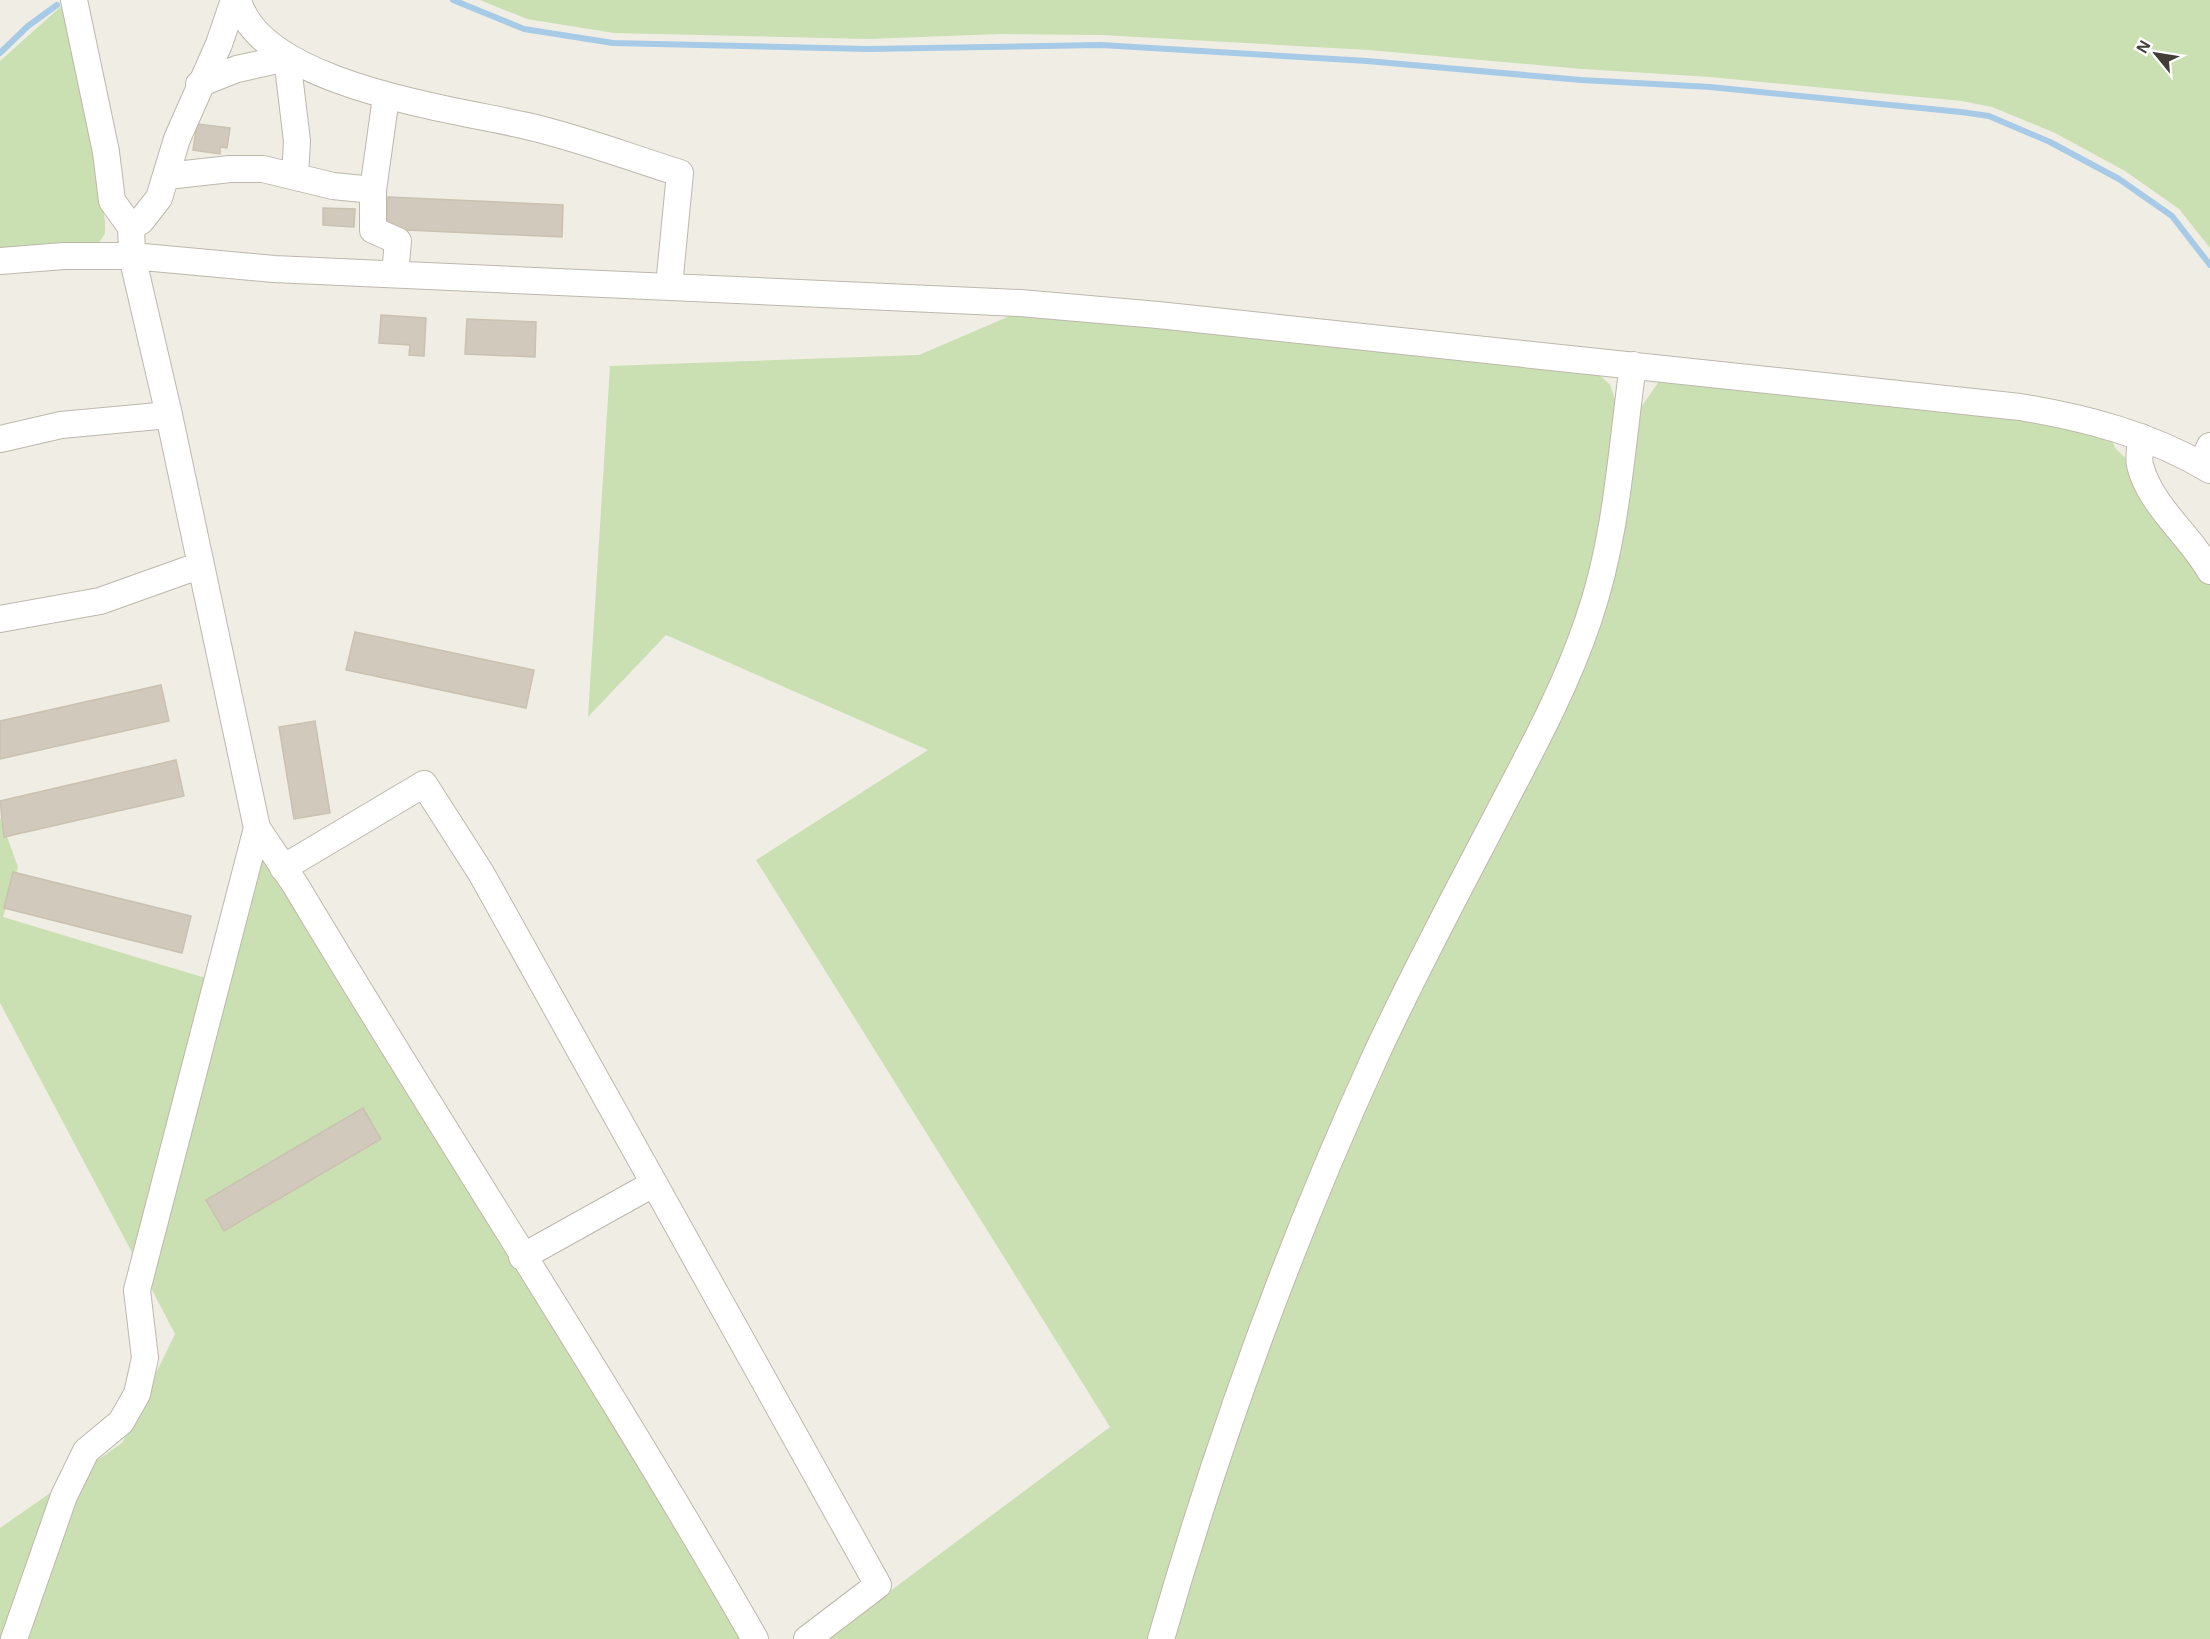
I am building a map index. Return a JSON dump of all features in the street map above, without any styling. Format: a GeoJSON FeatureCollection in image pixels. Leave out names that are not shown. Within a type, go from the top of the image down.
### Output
{"type":"FeatureCollection","features":[{"type":"Feature","properties":{"kind":"lane"},"geometry":{"type":"LineString","coordinates":[[74,0],[80,18],[106,152],[112,201],[131,227],[132,256],[169,416],[257,828],[522,1257],[600,1377],[756,1639]]}},
{"type":"Feature","properties":{"kind":"lane"},"geometry":{"type":"LineString","coordinates":[[131,227],[151,209],[167,176],[177,139],[236,0]]}},
{"type":"Feature","properties":{"kind":"lane"},"geometry":{"type":"LineString","coordinates":[[236,0],[252,29],[287,58],[387,98],[529,127],[680,173],[669,286]]}},
{"type":"Feature","properties":{"kind":"lane"},"geometry":{"type":"LineString","coordinates":[[200,84],[237,69],[287,58]]}},
{"type":"Feature","properties":{"kind":"lane"},"geometry":{"type":"LineString","coordinates":[[287,58],[297,141],[296,176]]}},
{"type":"Feature","properties":{"kind":"lane"},"geometry":{"type":"LineString","coordinates":[[387,98],[373,190],[373,230],[398,241],[394,274]]}},
{"type":"Feature","properties":{"kind":"lane"},"geometry":{"type":"LineString","coordinates":[[167,176],[247,168],[296,176],[333,186],[373,190]]}},
{"type":"Feature","properties":{"kind":"lane"},"geometry":{"type":"LineString","coordinates":[[0,261],[132,256],[274,269],[1031,304],[1245,323],[2020,407],[2064,414],[2141,436],[2207,460]]}},
{"type":"Feature","properties":{"kind":"lane"},"geometry":{"type":"LineString","coordinates":[[1161,1639],[1196,1517],[1230,1418],[1339,1138],[1425,953],[1547,720],[1588,622],[1618,498],[1633,365]]}},
{"type":"Feature","properties":{"kind":"lane"},"geometry":{"type":"LineString","coordinates":[[0,439],[61,425],[169,416]]}},
{"type":"Feature","properties":{"kind":"lane"},"geometry":{"type":"LineString","coordinates":[[2141,436],[2139,464],[2155,498],[2199,553],[2210,571]]}},
{"type":"Feature","properties":{"kind":"lane"},"geometry":{"type":"LineString","coordinates":[[0,619],[100,601],[201,565]]}},
{"type":"Feature","properties":{"kind":"lane"},"geometry":{"type":"LineString","coordinates":[[283,868],[424,784],[481,873],[878,1585],[807,1639]]}},
{"type":"Feature","properties":{"kind":"lane"},"geometry":{"type":"LineString","coordinates":[[14,1639],[64,1496],[86,1451],[109,1434],[130,1408],[142,1377],[144,1340],[137,1290],[257,828]]}},
{"type":"Feature","properties":{"kind":"lane"},"geometry":{"type":"LineString","coordinates":[[522,1257],[653,1184]]}},
{"type":"Feature","properties":{"kind":"green space"},"geometry":{"type":"Polygon","coordinates":[[[480,0],[2210,0],[2210,248],[2179,209],[2125,171],[2055,133],[1992,107],[1962,101],[1710,77],[1582,69],[1368,50],[1101,35],[1001,34],[867,39],[614,33],[527,19],[480,0]]]}},
{"type":"Feature","properties":{"kind":"green space"},"geometry":{"type":"Polygon","coordinates":[[[66,2],[105,221],[105,234],[98,244],[0,252],[0,61],[66,2]]]}},
{"type":"Feature","properties":{"kind":"green space"},"geometry":{"type":"Polygon","coordinates":[[[1019,312],[1595,370],[1610,385],[1616,402],[1608,496],[1578,619],[1538,716],[1416,949],[1150,1639],[826,1639],[1110,1427],[756,860],[928,750],[666,635],[588,717],[610,366],[919,355],[1019,312]]]}},
{"type":"Feature","properties":{"kind":"green space"},"geometry":{"type":"Polygon","coordinates":[[[1662,377],[2019,416],[2111,437],[2115,448],[2133,465],[2210,583],[2210,1639],[1171,1639],[1206,1520],[1307,1244],[1384,1062],[1556,724],[1637,413],[1662,377]]]}},
{"type":"Feature","properties":{"kind":"green space"},"geometry":{"type":"Polygon","coordinates":[[[0,817],[18,867],[3,917],[209,979],[136,1260],[0,1003],[0,817]]]}},
{"type":"Feature","properties":{"kind":"green space"},"geometry":{"type":"Polygon","coordinates":[[[261,850],[508,1255],[747,1639],[0,1639],[0,1528],[122,1443],[175,1334],[148,1282],[261,850]]]}},
{"type":"Feature","properties":{"kind":"building"},"geometry":{"type":"Polygon","coordinates":[[[197,124],[230,128],[227,148],[220,147],[220,154],[193,150],[197,124]]]}},
{"type":"Feature","properties":{"kind":"building"},"geometry":{"type":"Polygon","coordinates":[[[388,197],[563,205],[562,237],[386,229],[388,197]]]}},
{"type":"Feature","properties":{"kind":"building"},"geometry":{"type":"Polygon","coordinates":[[[323,208],[355,209],[354,227],[323,225],[323,208]]]}},
{"type":"Feature","properties":{"kind":"building"},"geometry":{"type":"Polygon","coordinates":[[[381,315],[426,318],[424,356],[409,355],[410,345],[379,343],[381,315]]]}},
{"type":"Feature","properties":{"kind":"building"},"geometry":{"type":"Polygon","coordinates":[[[467,319],[536,322],[535,357],[465,354],[467,319]]]}},
{"type":"Feature","properties":{"kind":"building"},"geometry":{"type":"Polygon","coordinates":[[[355,632],[534,670],[526,708],[346,670],[355,632]]]}},
{"type":"Feature","properties":{"kind":"building"},"geometry":{"type":"Polygon","coordinates":[[[161,685],[169,721],[0,759],[0,721],[161,685]]]}},
{"type":"Feature","properties":{"kind":"building"},"geometry":{"type":"Polygon","coordinates":[[[315,721],[330,813],[294,819],[279,727],[315,721]]]}},
{"type":"Feature","properties":{"kind":"building"},"geometry":{"type":"Polygon","coordinates":[[[176,760],[184,796],[4,837],[0,801],[176,760]]]}},
{"type":"Feature","properties":{"kind":"building"},"geometry":{"type":"Polygon","coordinates":[[[13,872],[191,916],[182,953],[4,908],[13,872]]]}},
{"type":"Feature","properties":{"kind":"building"},"geometry":{"type":"Polygon","coordinates":[[[363,1108],[381,1139],[224,1231],[206,1200],[363,1108]]]}},
{"type":"Feature","properties":{"kind":"waterway"},"geometry":{"type":"LineString","coordinates":[[453,0],[524,29],[613,43],[867,49],[1101,45],[1367,61],[1581,80],[1710,87],[1989,116],[2050,142],[2119,179],[2172,216],[2210,265]]}},
{"type":"Feature","properties":{"kind":"waterway"},"geometry":{"type":"LineString","coordinates":[[0,53],[28,26],[57,5]]}}]}
